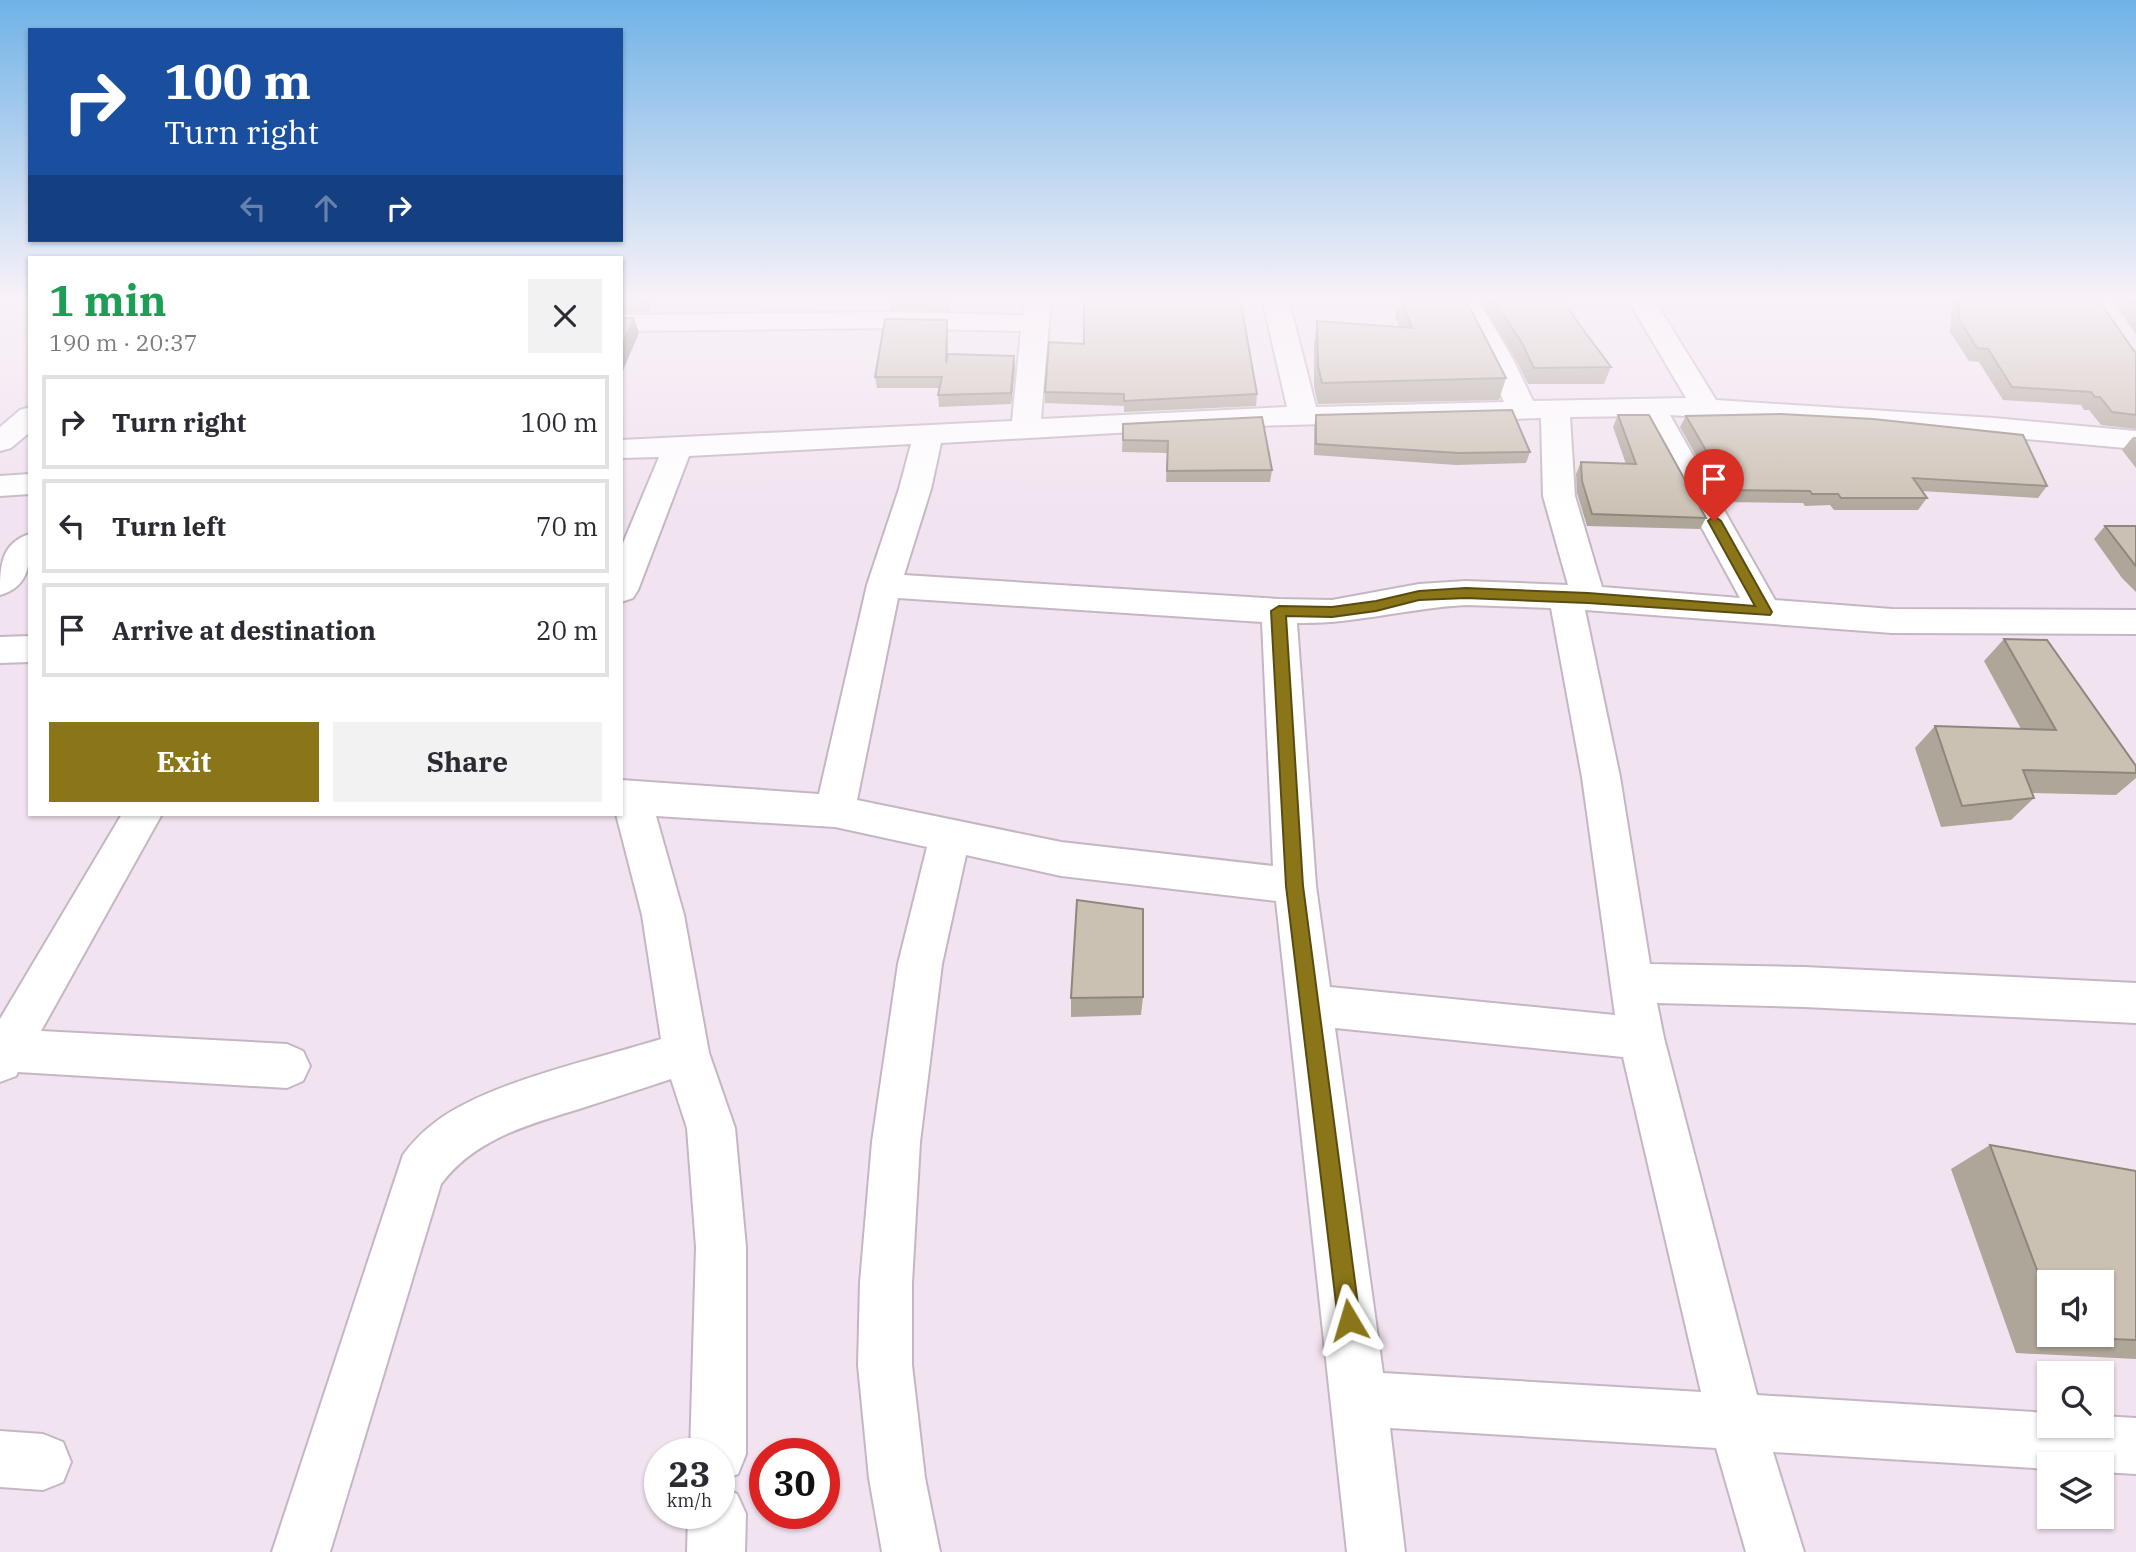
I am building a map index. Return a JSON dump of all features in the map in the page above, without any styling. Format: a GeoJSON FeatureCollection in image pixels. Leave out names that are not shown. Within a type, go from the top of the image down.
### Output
{"type":"FeatureCollection","features":[{"type":"Feature","properties":{"kind":"street"},"geometry":{"type":"LineString","coordinates":[[1026,427],[1031,370]]}},
{"type":"Feature","properties":{"kind":"street"},"geometry":{"type":"LineString","coordinates":[[1292,370],[1303,415]]}},
{"type":"Feature","properties":{"kind":"street"},"geometry":{"type":"LineString","coordinates":[[1504,370],[1522,409]]}},
{"type":"Feature","properties":{"kind":"street"},"geometry":{"type":"LineString","coordinates":[[1683,370],[1706,408]]}},
{"type":"Feature","properties":{"kind":"street"},"geometry":{"type":"LineString","coordinates":[[1651,407],[1765,612]]}},
{"type":"Feature","properties":{"kind":"street"},"geometry":{"type":"LineString","coordinates":[[623,449],[1303,415],[1651,407],[1994,426],[2136,440]]}},
{"type":"Feature","properties":{"kind":"street"},"geometry":{"type":"LineString","coordinates":[[1555,409],[1559,496],[1577,598],[1612,861],[1641,1038],[1736,1422],[1775,1552]]}},
{"type":"Feature","properties":{"kind":"street"},"geometry":{"type":"LineString","coordinates":[[0,442],[28,418]]}},
{"type":"Feature","properties":{"kind":"street"},"geometry":{"type":"LineString","coordinates":[[835,811],[884,585],[915,489],[928,435]]}},
{"type":"Feature","properties":{"kind":"street"},"geometry":{"type":"LineString","coordinates":[[623,585],[678,446]]}},
{"type":"Feature","properties":{"kind":"street"},"geometry":{"type":"LineString","coordinates":[[0,486],[28,484]]}},
{"type":"Feature","properties":{"kind":"street"},"geometry":{"type":"LineString","coordinates":[[0,583],[28,548]]}},
{"type":"Feature","properties":{"kind":"street"},"geometry":{"type":"LineString","coordinates":[[884,585],[1279,611],[1332,612],[1419,596],[1466,593],[1577,598],[1892,621],[2133,625]]}},
{"type":"Feature","properties":{"kind":"street"},"geometry":{"type":"LineString","coordinates":[[1279,611],[1295,886],[1376,1552]]}},
{"type":"Feature","properties":{"kind":"street"},"geometry":{"type":"LineString","coordinates":[[0,650],[28,649]]}},
{"type":"Feature","properties":{"kind":"street"},"geometry":{"type":"LineString","coordinates":[[718,1438],[721,1247],[711,1128],[687,1053],[663,915],[627,797],[835,811],[1061,859],[1295,886]]}},
{"type":"Feature","properties":{"kind":"street"},"geometry":{"type":"LineString","coordinates":[[141,816],[2,1054],[287,1066]]}},
{"type":"Feature","properties":{"kind":"street"},"geometry":{"type":"LineString","coordinates":[[911,1552],[897,1478],[885,1365],[886,1283],[896,1142],[920,964],[950,836]]}},
{"type":"Feature","properties":{"kind":"street"},"geometry":{"type":"LineString","coordinates":[[1633,983],[1804,987],[2136,1003]]}},
{"type":"Feature","properties":{"kind":"street"},"geometry":{"type":"LineString","coordinates":[[1308,1005],[1641,1038]]}},
{"type":"Feature","properties":{"kind":"street"},"geometry":{"type":"LineString","coordinates":[[301,1552],[420,1172],[428,1158],[464,1130],[508,1109],[687,1053]]}},
{"type":"Feature","properties":{"kind":"street"},"geometry":{"type":"LineString","coordinates":[[1359,1399],[2136,1446]]}},
{"type":"Feature","properties":{"kind":"street"},"geometry":{"type":"LineString","coordinates":[[716,1552],[717,1529]]}},
{"type":"Feature","properties":{"kind":"building"},"geometry":{"type":"Polygon","coordinates":[[[876,370],[1013,370],[1011,393],[938,395],[942,377],[875,377],[876,370]]]}},
{"type":"Feature","properties":{"kind":"building"},"geometry":{"type":"Polygon","coordinates":[[[1047,370],[1253,370],[1257,394],[1124,401],[1124,394],[1045,392],[1047,370]]]}},
{"type":"Feature","properties":{"kind":"building"},"geometry":{"type":"Polygon","coordinates":[[[1319,370],[1502,370],[1506,378],[1322,383],[1319,370]]]}},
{"type":"Feature","properties":{"kind":"building"},"geometry":{"type":"Polygon","coordinates":[[[2002,370],[2136,370],[2136,415],[2112,412],[2100,397],[2095,397],[2091,392],[2012,387],[2002,370]]]}},
{"type":"Feature","properties":{"kind":"building"},"geometry":{"type":"Polygon","coordinates":[[[1512,410],[1530,452],[1459,453],[1316,444],[1316,415],[1512,410]]]}},
{"type":"Feature","properties":{"kind":"building"},"geometry":{"type":"Polygon","coordinates":[[[1781,414],[1873,419],[2023,435],[2047,486],[1913,478],[1927,498],[1841,498],[1838,494],[1812,494],[1810,491],[1729,490],[1686,416],[1781,414]]]}},
{"type":"Feature","properties":{"kind":"building"},"geometry":{"type":"Polygon","coordinates":[[[1618,415],[1649,415],[1706,518],[1592,514],[1582,481],[1581,462],[1636,464],[1618,415]]]}},
{"type":"Feature","properties":{"kind":"building"},"geometry":{"type":"Polygon","coordinates":[[[1262,417],[1272,470],[1167,471],[1168,441],[1123,440],[1123,424],[1262,417]]]}},
{"type":"Feature","properties":{"kind":"building"},"geometry":{"type":"Polygon","coordinates":[[[2105,526],[2136,526],[2136,566],[2135,565],[2105,526]]]}},
{"type":"Feature","properties":{"kind":"building"},"geometry":{"type":"Polygon","coordinates":[[[2004,639],[2047,640],[2136,766],[2136,773],[2023,770],[2034,798],[1962,806],[1935,726],[2056,730],[2004,639]]]}},
{"type":"Feature","properties":{"kind":"building"},"geometry":{"type":"Polygon","coordinates":[[[1077,900],[1143,909],[1143,997],[1071,998],[1077,900]]]}},
{"type":"Feature","properties":{"kind":"building"},"geometry":{"type":"Polygon","coordinates":[[[1990,1145],[2136,1171],[2136,1340],[2114,1339],[2114,1270],[2037,1270],[1990,1145]]]}},
{"type":"Feature","properties":{"kind":"route"},"geometry":{"type":"LineString","coordinates":[[1349,1320],[1295,886],[1279,611],[1332,612],[1419,596],[1466,593],[1588,598],[1765,612],[1714,521]]}}]}
